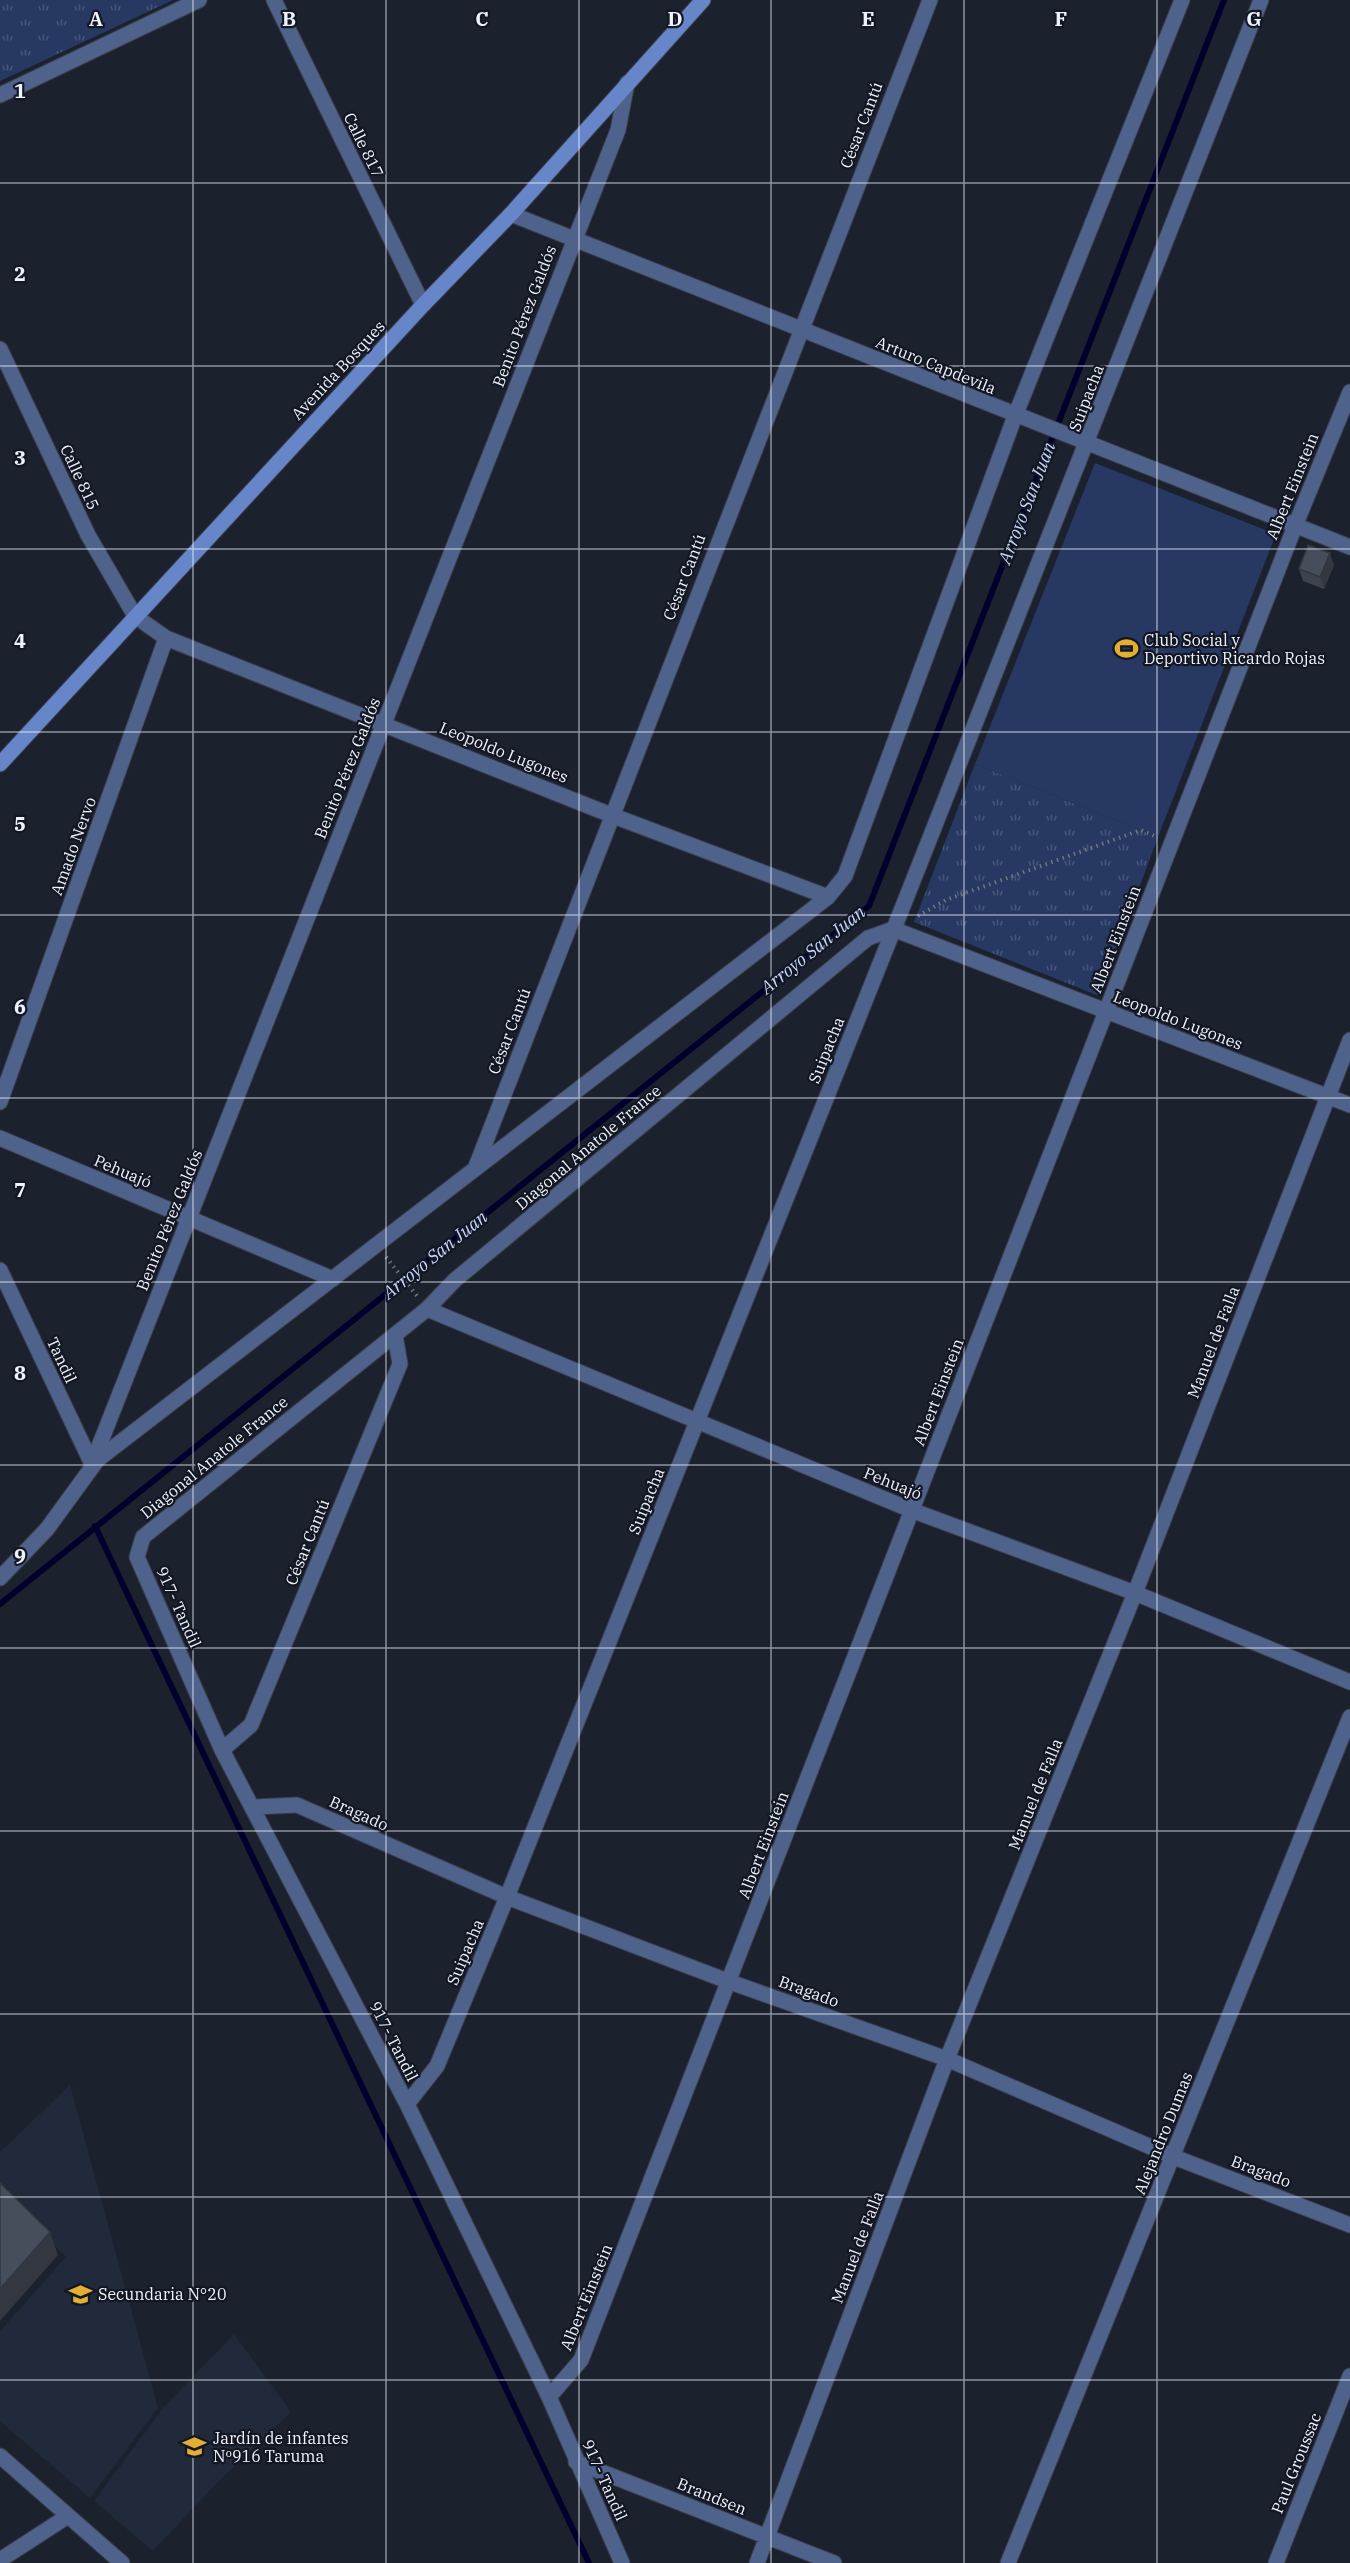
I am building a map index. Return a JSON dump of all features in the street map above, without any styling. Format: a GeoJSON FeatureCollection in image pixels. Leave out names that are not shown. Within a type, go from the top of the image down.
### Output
{"type":"FeatureCollection","features":[{"type":"Feature","properties":{"kind":"main road","name":"Avenida Bosques"},"geometry":{"type":"LineString","coordinates":[[0,765],[423,305],[511,214],[704,0]]}},
{"type":"Feature","properties":{"kind":"street"},"geometry":{"type":"LineString","coordinates":[[0,95],[200,0]]}},
{"type":"Feature","properties":{"kind":"street","name":"Calle 817"},"geometry":{"type":"LineString","coordinates":[[274,0],[423,305]]}},
{"type":"Feature","properties":{"kind":"street","name":"César Cantú"},"geometry":{"type":"LineString","coordinates":[[475,1169],[610,815],[930,0]]}},
{"type":"Feature","properties":{"kind":"street"},"geometry":{"type":"LineString","coordinates":[[95,1462],[828,897],[844,876],[1015,416],[1182,0]]}},
{"type":"Feature","properties":{"kind":"street","name":"Suipacha"},"geometry":{"type":"LineString","coordinates":[[407,2104],[437,2066],[507,1897],[893,929],[1081,442],[1261,0]]}},
{"type":"Feature","properties":{"kind":"street","name":"Benito Pérez Galdós"},"geometry":{"type":"LineString","coordinates":[[0,1578],[47,1529],[95,1462],[618,129],[627,83]]}},
{"type":"Feature","properties":{"kind":"street","name":"Arturo Capdevila"},"geometry":{"type":"LineString","coordinates":[[511,214],[1015,416],[1350,547]]}},
{"type":"Feature","properties":{"kind":"street","name":"Calle 815"},"geometry":{"type":"LineString","coordinates":[[0,349],[5,371],[88,535],[135,616]]}},
{"type":"Feature","properties":{"kind":"street","name":"Albert Einstein"},"geometry":{"type":"LineString","coordinates":[[549,2397],[581,2360],[1295,526],[1350,392]]}},
{"type":"Feature","properties":{"kind":"street"},"geometry":{"type":"LineString","coordinates":[[135,616],[166,638]]}},
{"type":"Feature","properties":{"kind":"street","name":"Leopoldo Lugones"},"geometry":{"type":"LineString","coordinates":[[166,638],[610,815],[828,897]]}},
{"type":"Feature","properties":{"kind":"street","name":"Amado Nervo"},"geometry":{"type":"LineString","coordinates":[[0,1102],[166,638]]}},
{"type":"Feature","properties":{"kind":"street","name":"Leopoldo Lugones"},"geometry":{"type":"LineString","coordinates":[[893,929],[1350,1105]]}},
{"type":"Feature","properties":{"kind":"street","name":"Diagonal Anatole France"},"geometry":{"type":"LineString","coordinates":[[143,1537],[427,1310],[455,1280],[859,945],[868,938],[893,929]]}},
{"type":"Feature","properties":{"kind":"street","name":"Manuel de Falla"},"geometry":{"type":"LineString","coordinates":[[757,2563],[947,2059],[1135,1593],[1350,1040]]}},
{"type":"Feature","properties":{"kind":"street","name":"Pehuajó"},"geometry":{"type":"LineString","coordinates":[[0,1138],[333,1279]]}},
{"type":"Feature","properties":{"kind":"street","name":"Tandil"},"geometry":{"type":"LineString","coordinates":[[0,1270],[95,1462]]}},
{"type":"Feature","properties":{"kind":"street","name":"Pehuajó"},"geometry":{"type":"LineString","coordinates":[[427,1310],[911,1510],[1135,1593],[1350,1682]]}},
{"type":"Feature","properties":{"kind":"street","name":"César Cantú"},"geometry":{"type":"LineString","coordinates":[[222,1750],[251,1725],[400,1364],[395,1335]]}},
{"type":"Feature","properties":{"kind":"street","name":"917- Tandil"},"geometry":{"type":"LineString","coordinates":[[143,1537],[137,1557],[222,1750],[407,2104],[549,2397],[622,2563]]}},
{"type":"Feature","properties":{"kind":"street","name":"Alejandro Dumas"},"geometry":{"type":"LineString","coordinates":[[1008,2563],[1350,1717]]}},
{"type":"Feature","properties":{"kind":"street","name":"Bragado"},"geometry":{"type":"LineString","coordinates":[[254,1808],[297,1805],[507,1897],[730,1982],[947,2059],[1174,2157],[1350,2225]]}},
{"type":"Feature","properties":{"kind":"street","name":"Paul Groussac"},"geometry":{"type":"LineString","coordinates":[[1276,2563],[1350,2376]]}},
{"type":"Feature","properties":{"kind":"street"},"geometry":{"type":"LineString","coordinates":[[0,2456],[122,2563]]}},
{"type":"Feature","properties":{"kind":"street","name":"Brandsen"},"geometry":{"type":"LineString","coordinates":[[576,2462],[834,2563]]}},
{"type":"Feature","properties":{"kind":"street"},"geometry":{"type":"LineString","coordinates":[[0,2560],[68,2516]]}},
{"type":"Feature","properties":{"kind":"path"},"geometry":{"type":"LineString","coordinates":[[893,929],[946,900],[1141,830],[1172,842]]}},
{"type":"Feature","properties":{"kind":"path"},"geometry":{"type":"LineString","coordinates":[[398,1273],[415,1294]]}},
{"type":"Feature","properties":{"kind":"shaded area","name":"Secundaria N°20"},"geometry":{"type":"Polygon","coordinates":[[[70,2085],[158,2408],[90,2498],[0,2421],[0,2331],[66,2257],[0,2191],[0,2152],[70,2085]]]}},
{"type":"Feature","properties":{"kind":"shaded area","name":"Jardín de infantes Nº916 Taruma"},"geometry":{"type":"Polygon","coordinates":[[[234,2334],[291,2412],[218,2482],[153,2551],[94,2501],[163,2408],[234,2334]]]}},
{"type":"Feature","properties":{"kind":"green space"},"geometry":{"type":"Polygon","coordinates":[[[0,0],[173,0],[0,81],[0,0]]]}},
{"type":"Feature","properties":{"kind":"green space","name":"Club Social y Deportivo Ricardo Rojas"},"geometry":{"type":"Polygon","coordinates":[[[1095,463],[1276,534],[1158,837],[975,764],[1095,463]]]}},
{"type":"Feature","properties":{"kind":"green space"},"geometry":{"type":"Polygon","coordinates":[[[975,764],[1158,837],[1099,996],[914,922],[975,764]]]}},
{"type":"Feature","properties":{"kind":"building"},"geometry":{"type":"Polygon","coordinates":[[[1308,545],[1330,553],[1320,577],[1299,569],[1308,545]]]}},
{"type":"Feature","properties":{"kind":"building"},"geometry":{"type":"Polygon","coordinates":[[[0,2183],[50,2232],[0,2289],[0,2183]]]}},
{"type":"Feature","properties":{"kind":"waterway","name":"Arroyo San Juan"},"geometry":{"type":"LineString","coordinates":[[0,1604],[869,906],[1224,0]]}},
{"type":"Feature","properties":{"kind":"waterway"},"geometry":{"type":"LineString","coordinates":[[95,1526],[589,2563]]}},
{"type":"Feature","properties":{"kind":"place","name":"Club Social y Deportivo Ricardo Rojas"},"geometry":{"type":"Point","coordinates":[1126,649]}},
{"type":"Feature","properties":{"kind":"place","name":"Secundaria N°20"},"geometry":{"type":"Point","coordinates":[80,2294]}},
{"type":"Feature","properties":{"kind":"place","name":"Jardín de infantes Nº916 Taruma"},"geometry":{"type":"Point","coordinates":[195,2447]}}]}
